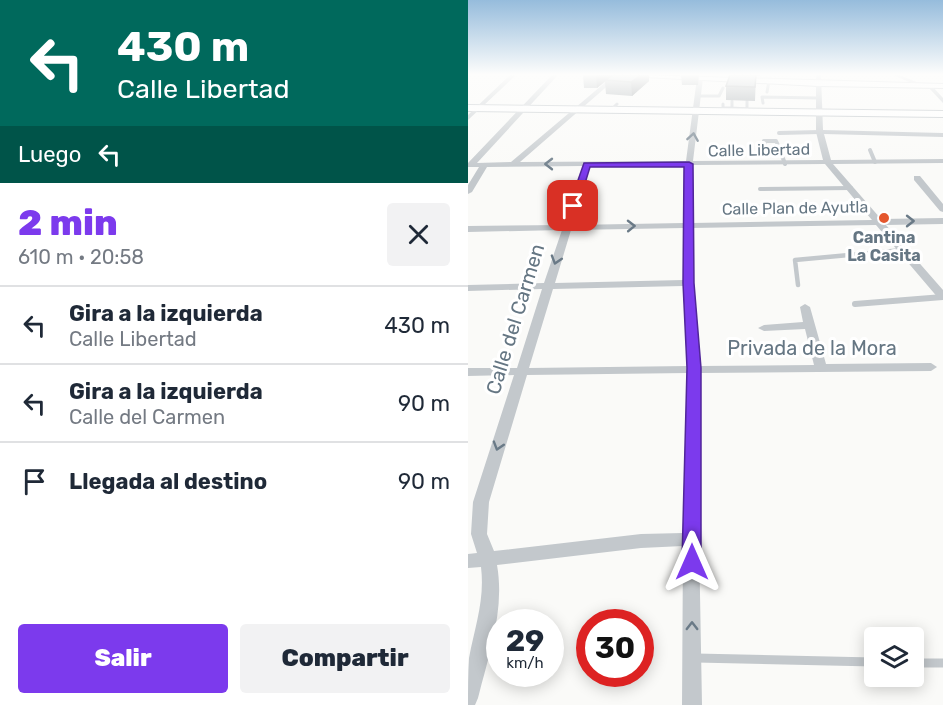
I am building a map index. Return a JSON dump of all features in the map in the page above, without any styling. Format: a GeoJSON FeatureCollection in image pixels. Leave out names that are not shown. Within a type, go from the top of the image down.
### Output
{"type":"FeatureCollection","features":[{"type":"Feature","properties":{"kind":"street"},"geometry":{"type":"LineString","coordinates":[[514,164],[578,108]]}},
{"type":"Feature","properties":{"kind":"street"},"geometry":{"type":"LineString","coordinates":[[468,118],[473,109],[574,111],[604,108]]}},
{"type":"Feature","properties":{"kind":"street"},"geometry":{"type":"LineString","coordinates":[[632,108],[697,111],[736,109],[943,114]]}},
{"type":"Feature","properties":{"kind":"street"},"geometry":{"type":"LineString","coordinates":[[692,705],[694,368],[688,283],[688,225],[689,164],[697,108]]}},
{"type":"Feature","properties":{"kind":"street"},"geometry":{"type":"LineString","coordinates":[[819,108],[819,132],[828,163],[903,250],[938,284],[943,297]]}},
{"type":"Feature","properties":{"kind":"street"},"geometry":{"type":"LineString","coordinates":[[470,164],[524,110]]}},
{"type":"Feature","properties":{"kind":"street"},"geometry":{"type":"LineString","coordinates":[[819,132],[943,135]]}},
{"type":"Feature","properties":{"kind":"street","name":"Calle Libertad"},"geometry":{"type":"LineString","coordinates":[[470,164],[943,162]]}},
{"type":"Feature","properties":{"kind":"street"},"geometry":{"type":"LineString","coordinates":[[468,192],[485,164]]}},
{"type":"Feature","properties":{"kind":"street","name":"Calle del Carmen"},"geometry":{"type":"LineString","coordinates":[[468,698],[487,625],[492,585],[488,559],[479,534],[481,502],[587,164]]}},
{"type":"Feature","properties":{"kind":"street"},"geometry":{"type":"LineString","coordinates":[[917,178],[939,199],[943,209]]}},
{"type":"Feature","properties":{"kind":"street","name":"Calle Plan de Ayutla"},"geometry":{"type":"LineString","coordinates":[[468,229],[943,221]]}},
{"type":"Feature","properties":{"kind":"street"},"geometry":{"type":"LineString","coordinates":[[468,288],[688,283]]}},
{"type":"Feature","properties":{"kind":"street"},"geometry":{"type":"LineString","coordinates":[[805,308],[821,368]]}},
{"type":"Feature","properties":{"kind":"street"},"geometry":{"type":"LineString","coordinates":[[764,328],[810,325]]}},
{"type":"Feature","properties":{"kind":"street","name":"Privada de la Mora"},"geometry":{"type":"LineString","coordinates":[[468,372],[931,367]]}},
{"type":"Feature","properties":{"kind":"street"},"geometry":{"type":"LineString","coordinates":[[468,561],[641,541],[692,538]]}},
{"type":"Feature","properties":{"kind":"lane"},"geometry":{"type":"LineString","coordinates":[[723,108],[747,108]]}},
{"type":"Feature","properties":{"kind":"lane"},"geometry":{"type":"LineString","coordinates":[[779,133],[819,132]]}},
{"type":"Feature","properties":{"kind":"lane"},"geometry":{"type":"LineString","coordinates":[[780,150],[766,150],[764,141],[776,141],[780,150],[785,164]]}},
{"type":"Feature","properties":{"kind":"lane"},"geometry":{"type":"LineString","coordinates":[[870,150],[875,162]]}},
{"type":"Feature","properties":{"kind":"lane"},"geometry":{"type":"LineString","coordinates":[[760,189],[851,189]]}},
{"type":"Feature","properties":{"kind":"lane"},"geometry":{"type":"LineString","coordinates":[[798,285],[795,260],[903,250]]}},
{"type":"Feature","properties":{"kind":"lane"},"geometry":{"type":"LineString","coordinates":[[855,304],[943,297]]}},
{"type":"Feature","properties":{"kind":"lane"},"geometry":{"type":"LineString","coordinates":[[692,658],[864,662]]}},
{"type":"Feature","properties":{"kind":"lane"},"geometry":{"type":"LineString","coordinates":[[924,663],[943,663]]}},
{"type":"Feature","properties":{"kind":"place","name":"Cantina La Casita"},"geometry":{"type":"Point","coordinates":[884,218]}},
{"type":"Feature","properties":{"kind":"route"},"geometry":{"type":"LineString","coordinates":[[573,206],[587,164],[689,164],[688,283],[694,368],[692,562]]}}]}
